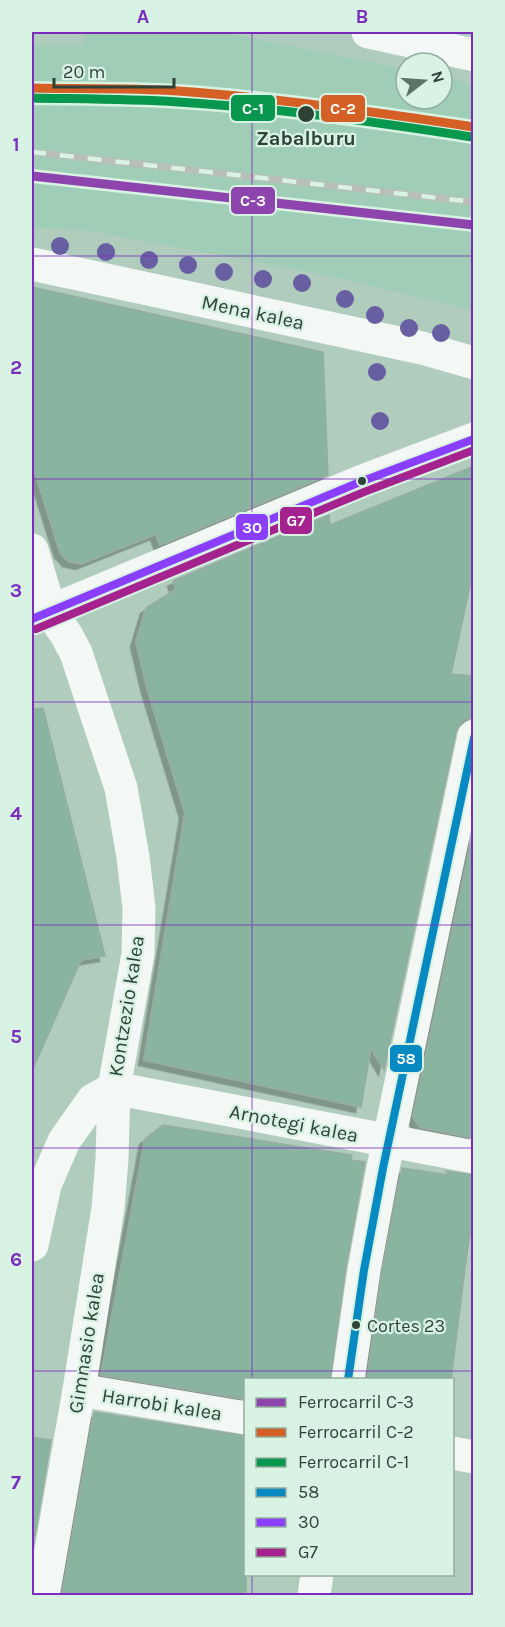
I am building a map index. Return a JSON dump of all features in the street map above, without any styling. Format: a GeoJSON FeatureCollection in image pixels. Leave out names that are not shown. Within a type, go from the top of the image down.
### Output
{"type":"FeatureCollection","features":[{"type":"Feature","properties":{"kind":"street"},"geometry":{"type":"LineString","coordinates":[[368,32],[474,55]]}},
{"type":"Feature","properties":{"kind":"street","name":"Mena kalea"},"geometry":{"type":"LineString","coordinates":[[32,264],[422,348],[474,363]]}},
{"type":"Feature","properties":{"kind":"street"},"geometry":{"type":"LineString","coordinates":[[41,615],[360,482],[474,439]]}},
{"type":"Feature","properties":{"kind":"street","name":"Kontzezio kalea"},"geometry":{"type":"LineString","coordinates":[[32,550],[41,615],[67,636],[76,653],[121,788],[139,908],[138,954],[114,1088],[93,1100],[64,1141],[45,1185],[32,1245]]}},
{"type":"Feature","properties":{"kind":"street"},"geometry":{"type":"LineString","coordinates":[[348,1378],[364,1270],[383,1168],[474,736]]}},
{"type":"Feature","properties":{"kind":"street","name":"Arnotegi kalea"},"geometry":{"type":"LineString","coordinates":[[114,1088],[474,1157]]}},
{"type":"Feature","properties":{"kind":"street","name":"Gimnasio kalea"},"geometry":{"type":"LineString","coordinates":[[43,1596],[108,1208],[114,1088]]}},
{"type":"Feature","properties":{"kind":"street","name":"Harrobi kalea"},"geometry":{"type":"LineString","coordinates":[[79,1390],[244,1418]]}},
{"type":"Feature","properties":{"kind":"street"},"geometry":{"type":"LineString","coordinates":[[454,1453],[474,1457]]}},
{"type":"Feature","properties":{"kind":"street"},"geometry":{"type":"LineString","coordinates":[[314,1596],[317,1576]]}},
{"type":"Feature","properties":{"kind":"shaded area"},"geometry":{"type":"Polygon","coordinates":[[[85,32],[222,32],[394,67],[394,111],[454,111],[454,79],[474,89],[473,310],[321,274],[89,231],[32,227],[32,45],[83,46],[85,32]]]}},
{"type":"Feature","properties":{"kind":"building"},"geometry":{"type":"Polygon","coordinates":[[[32,287],[323,352],[328,475],[160,545],[156,534],[81,564],[68,561],[60,552],[32,463],[32,287]]]}},
{"type":"Feature","properties":{"kind":"building"},"geometry":{"type":"Polygon","coordinates":[[[474,466],[474,567],[451,674],[474,676],[474,718],[468,718],[460,723],[456,732],[384,1070],[371,1048],[361,1107],[144,1060],[185,813],[147,688],[136,642],[146,608],[176,589],[173,581],[329,515],[330,525],[474,466]]]}},
{"type":"Feature","properties":{"kind":"building"},"geometry":{"type":"Polygon","coordinates":[[[43,708],[105,956],[81,960],[32,1071],[32,709],[43,708]]]}},
{"type":"Feature","properties":{"kind":"building"},"geometry":{"type":"Polygon","coordinates":[[[474,829],[474,1138],[420,1127],[413,1117],[474,829]]]}},
{"type":"Feature","properties":{"kind":"building"},"geometry":{"type":"Polygon","coordinates":[[[163,1125],[352,1155],[351,1160],[365,1162],[346,1267],[330,1378],[244,1378],[244,1399],[101,1375],[145,1139],[163,1125]]]}},
{"type":"Feature","properties":{"kind":"building"},"geometry":{"type":"Polygon","coordinates":[[[402,1168],[449,1175],[446,1171],[474,1175],[474,1215],[451,1378],[367,1378],[382,1273],[402,1168]]]}},
{"type":"Feature","properties":{"kind":"building"},"geometry":{"type":"Polygon","coordinates":[[[94,1412],[244,1436],[246,1596],[62,1596],[94,1412]]]}},
{"type":"Feature","properties":{"kind":"building"},"geometry":{"type":"Polygon","coordinates":[[[32,1437],[51,1440],[32,1553],[32,1437]]]}},
{"type":"Feature","properties":{"kind":"railway"},"geometry":{"type":"LineString","coordinates":[[32,152],[474,202]]}},
{"type":"Feature","properties":{"kind":"rail line","name":"C-2"},"geometry":{"type":"LineString","coordinates":[[32,88],[141,89],[252,97],[474,127]]}},
{"type":"Feature","properties":{"kind":"rail line","name":"C-1"},"geometry":{"type":"LineString","coordinates":[[32,98],[141,100],[252,108],[472,137]]}},
{"type":"Feature","properties":{"kind":"rail line","name":"C-3"},"geometry":{"type":"LineString","coordinates":[[32,176],[474,225]]}},
{"type":"Feature","properties":{"kind":"transit line","name":"30"},"geometry":{"type":"LineString","coordinates":[[32,619],[360,482],[474,439]]}},
{"type":"Feature","properties":{"kind":"transit line","name":"G7"},"geometry":{"type":"LineString","coordinates":[[36,629],[364,492],[474,450]]}},
{"type":"Feature","properties":{"kind":"transit line","name":"58"},"geometry":{"type":"LineString","coordinates":[[348,1378],[364,1270],[383,1168],[474,738]]}},
{"type":"Feature","properties":{"kind":"place","name":"Zabalburu"},"geometry":{"type":"Point","coordinates":[306,114]}},
{"type":"Feature","properties":{"kind":"place","name":"Cortes 23"},"geometry":{"type":"Point","coordinates":[356,1325]}}]}
